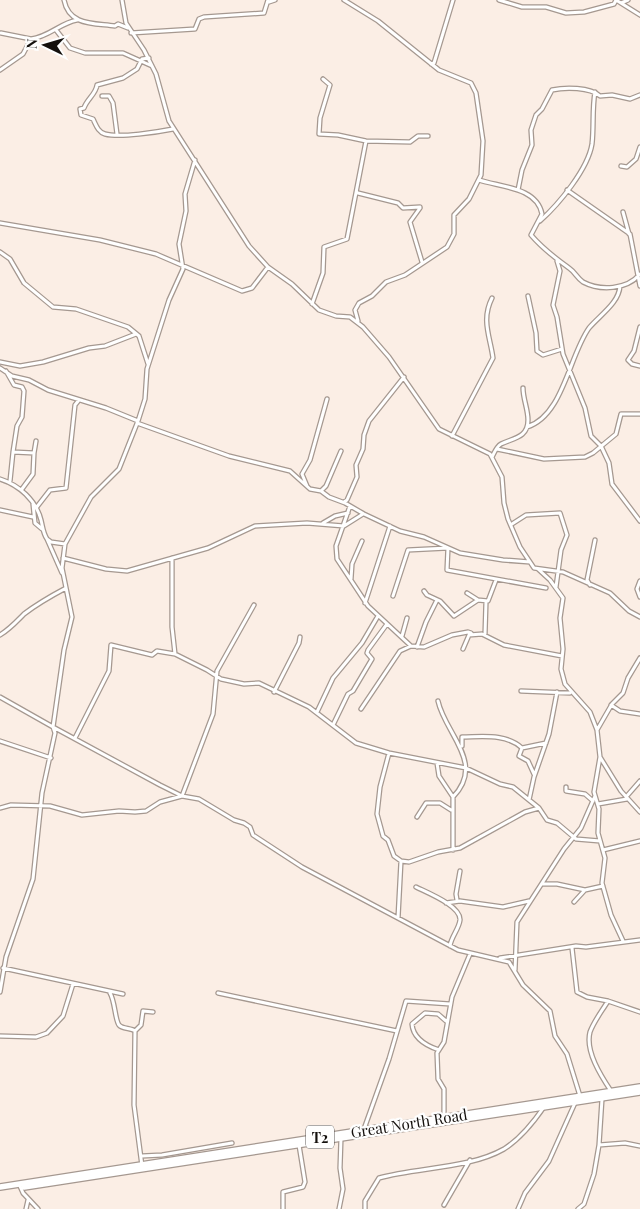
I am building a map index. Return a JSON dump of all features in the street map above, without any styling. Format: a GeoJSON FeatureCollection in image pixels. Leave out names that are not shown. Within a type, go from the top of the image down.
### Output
{"type":"FeatureCollection","features":[{"type":"Feature","properties":{"kind":"highway","name":"Great North Road"},"geometry":{"type":"LineString","coordinates":[[0,1188],[544,1107],[640,1087]]}},
{"type":"Feature","properties":{"kind":"highway","name":"Great North Road"},"geometry":{"type":"LineString","coordinates":[[142,1167],[299,1145],[364,1130],[640,1092]]}},
{"type":"Feature","properties":{"kind":"street"},"geometry":{"type":"LineString","coordinates":[[64,0],[68,12],[77,20]]}},
{"type":"Feature","properties":{"kind":"street"},"geometry":{"type":"LineString","coordinates":[[122,0],[131,33],[153,66],[173,129],[195,160],[234,223],[268,267],[292,284],[319,310],[350,317],[358,322],[379,344],[404,377],[439,429],[484,449],[492,457],[502,477],[505,512],[512,524],[520,547],[534,568],[560,572],[610,593],[628,611],[640,617]]}},
{"type":"Feature","properties":{"kind":"street"},"geometry":{"type":"LineString","coordinates":[[131,33],[195,28],[199,20],[204,17],[264,13],[269,1],[274,0]]}},
{"type":"Feature","properties":{"kind":"street"},"geometry":{"type":"LineString","coordinates":[[344,0],[370,16],[430,64],[474,86],[483,141],[478,180],[469,199],[454,215],[454,234],[447,247],[405,275],[386,282],[372,296],[359,303],[355,310],[358,322]]}},
{"type":"Feature","properties":{"kind":"street"},"geometry":{"type":"LineString","coordinates":[[430,64],[434,63],[453,0]]}},
{"type":"Feature","properties":{"kind":"street"},"geometry":{"type":"LineString","coordinates":[[499,0],[522,6],[546,7],[566,13],[606,8],[614,4],[616,0],[640,15]]}},
{"type":"Feature","properties":{"kind":"street"},"geometry":{"type":"LineString","coordinates":[[621,3],[628,0]]}},
{"type":"Feature","properties":{"kind":"street"},"geometry":{"type":"LineString","coordinates":[[1,33],[31,40],[42,37],[68,22],[77,20],[115,26],[118,24],[129,28]]}},
{"type":"Feature","properties":{"kind":"street"},"geometry":{"type":"LineString","coordinates":[[56,30],[70,48],[85,53],[123,53],[153,66]]}},
{"type":"Feature","properties":{"kind":"street"},"geometry":{"type":"LineString","coordinates":[[0,70],[22,54],[31,40]]}},
{"type":"Feature","properties":{"kind":"street"},"geometry":{"type":"LineString","coordinates":[[148,58],[140,62],[137,69],[116,82],[98,85],[92,96],[86,100],[84,108],[80,109],[81,115],[93,119],[102,133],[132,135],[173,129]]}},
{"type":"Feature","properties":{"kind":"street"},"geometry":{"type":"LineString","coordinates":[[323,79],[330,85],[320,118],[319,134],[338,135],[366,141],[410,142],[419,135],[428,136]]}},
{"type":"Feature","properties":{"kind":"street"},"geometry":{"type":"LineString","coordinates":[[518,190],[522,170],[532,145],[531,130],[536,115],[543,108],[549,93],[555,89],[568,88],[596,92],[600,96],[612,95],[630,99],[640,95]]}},
{"type":"Feature","properties":{"kind":"street"},"geometry":{"type":"LineString","coordinates":[[596,92],[590,150],[576,179],[540,221],[532,235],[557,261],[569,268],[584,282],[602,288],[620,286],[639,275]]}},
{"type":"Feature","properties":{"kind":"street"},"geometry":{"type":"LineString","coordinates":[[102,96],[109,96],[113,103],[117,134]]}},
{"type":"Feature","properties":{"kind":"street"},"geometry":{"type":"LineString","coordinates":[[312,305],[323,273],[324,247],[347,239],[358,193],[366,141]]}},
{"type":"Feature","properties":{"kind":"street"},"geometry":{"type":"LineString","coordinates":[[621,166],[627,166],[636,160],[640,147]]}},
{"type":"Feature","properties":{"kind":"street"},"geometry":{"type":"LineString","coordinates":[[63,575],[65,544],[91,497],[119,469],[138,422],[145,399],[148,364],[183,265],[179,244],[186,210],[185,194],[195,160]]}},
{"type":"Feature","properties":{"kind":"street"},"geometry":{"type":"LineString","coordinates":[[478,180],[525,192],[539,205],[542,214],[540,221]]}},
{"type":"Feature","properties":{"kind":"street"},"geometry":{"type":"LineString","coordinates":[[567,190],[630,234]]}},
{"type":"Feature","properties":{"kind":"street"},"geometry":{"type":"LineString","coordinates":[[358,193],[398,203],[403,208],[420,207],[410,222],[422,262]]}},
{"type":"Feature","properties":{"kind":"street"},"geometry":{"type":"LineString","coordinates":[[623,212],[630,234],[640,286]]}},
{"type":"Feature","properties":{"kind":"street"},"geometry":{"type":"LineString","coordinates":[[0,223],[120,244],[183,265],[245,291],[257,282],[268,267]]}},
{"type":"Feature","properties":{"kind":"street"},"geometry":{"type":"LineString","coordinates":[[0,252],[10,259],[24,283],[52,306],[76,309],[123,324],[136,334],[148,364]]}},
{"type":"Feature","properties":{"kind":"street"},"geometry":{"type":"LineString","coordinates":[[557,261],[560,271],[553,305],[557,317],[562,349],[569,371],[585,408],[591,436],[601,446],[609,463],[612,484],[640,521]]}},
{"type":"Feature","properties":{"kind":"street"},"geometry":{"type":"LineString","coordinates":[[492,457],[502,444],[518,438],[527,427],[540,422],[562,388],[581,341],[607,307],[617,300],[620,286]]}},
{"type":"Feature","properties":{"kind":"street"},"geometry":{"type":"LineString","coordinates":[[528,296],[538,351],[543,354],[562,349]]}},
{"type":"Feature","properties":{"kind":"street"},"geometry":{"type":"LineString","coordinates":[[452,436],[493,358],[488,341],[485,316],[492,298]]}},
{"type":"Feature","properties":{"kind":"street"},"geometry":{"type":"LineString","coordinates":[[640,327],[634,351],[628,360],[632,364],[640,366]]}},
{"type":"Feature","properties":{"kind":"street"},"geometry":{"type":"LineString","coordinates":[[0,362],[20,366],[43,362],[89,348],[99,348],[136,334]]}},
{"type":"Feature","properties":{"kind":"street"},"geometry":{"type":"LineString","coordinates":[[0,368],[12,376],[29,380],[48,390],[229,456],[290,471],[307,486],[350,505],[364,514],[460,553],[530,562]]}},
{"type":"Feature","properties":{"kind":"street"},"geometry":{"type":"LineString","coordinates":[[5,370],[14,384],[22,387],[24,391],[22,417],[16,426],[10,481]]}},
{"type":"Feature","properties":{"kind":"street"},"geometry":{"type":"LineString","coordinates":[[343,502],[347,500],[357,477],[356,465],[363,449],[364,435],[370,421],[404,377]]}},
{"type":"Feature","properties":{"kind":"street"},"geometry":{"type":"LineString","coordinates":[[523,388],[528,418],[527,427]]}},
{"type":"Feature","properties":{"kind":"street"},"geometry":{"type":"LineString","coordinates":[[307,486],[302,474],[310,460],[326,399]]}},
{"type":"Feature","properties":{"kind":"street"},"geometry":{"type":"LineString","coordinates":[[36,508],[50,490],[66,488],[75,405],[78,400]]}},
{"type":"Feature","properties":{"kind":"street"},"geometry":{"type":"LineString","coordinates":[[497,449],[544,459],[588,456],[616,434],[620,414],[640,414]]}},
{"type":"Feature","properties":{"kind":"street"},"geometry":{"type":"LineString","coordinates":[[22,489],[33,474],[36,441]]}},
{"type":"Feature","properties":{"kind":"street"},"geometry":{"type":"LineString","coordinates":[[321,491],[326,486],[341,451]]}},
{"type":"Feature","properties":{"kind":"street"},"geometry":{"type":"LineString","coordinates":[[13,452],[34,453]]}},
{"type":"Feature","properties":{"kind":"street"},"geometry":{"type":"LineString","coordinates":[[0,478],[10,481],[22,489],[36,508],[42,530]]}},
{"type":"Feature","properties":{"kind":"street"},"geometry":{"type":"LineString","coordinates":[[0,992],[2,970],[32,879],[40,806],[55,739],[53,727],[64,650],[72,617],[63,575],[47,539],[33,517],[33,504]]}},
{"type":"Feature","properties":{"kind":"street"},"geometry":{"type":"LineString","coordinates":[[350,505],[336,554],[365,603],[411,646]]}},
{"type":"Feature","properties":{"kind":"street"},"geometry":{"type":"LineString","coordinates":[[0,510],[33,517]]}},
{"type":"Feature","properties":{"kind":"street"},"geometry":{"type":"LineString","coordinates":[[323,524],[335,516],[348,513]]}},
{"type":"Feature","properties":{"kind":"street"},"geometry":{"type":"LineString","coordinates":[[512,524],[526,515],[560,513],[567,535],[561,550],[560,572],[556,588]]}},
{"type":"Feature","properties":{"kind":"street"},"geometry":{"type":"LineString","coordinates":[[63,558],[122,571],[218,545],[255,526],[270,523],[344,526],[364,514]]}},
{"type":"Feature","properties":{"kind":"street"},"geometry":{"type":"LineString","coordinates":[[365,603],[390,526]]}},
{"type":"Feature","properties":{"kind":"street"},"geometry":{"type":"LineString","coordinates":[[47,539],[51,542],[65,544]]}},
{"type":"Feature","properties":{"kind":"street"},"geometry":{"type":"LineString","coordinates":[[590,585],[587,580],[595,540]]}},
{"type":"Feature","properties":{"kind":"street"},"geometry":{"type":"LineString","coordinates":[[351,580],[352,564],[362,541]]}},
{"type":"Feature","properties":{"kind":"street"},"geometry":{"type":"LineString","coordinates":[[448,548],[447,570],[546,588]]}},
{"type":"Feature","properties":{"kind":"street"},"geometry":{"type":"LineString","coordinates":[[393,596],[408,550],[448,548]]}},
{"type":"Feature","properties":{"kind":"street"},"geometry":{"type":"LineString","coordinates":[[172,558],[172,627],[175,654]]}},
{"type":"Feature","properties":{"kind":"street"},"geometry":{"type":"LineString","coordinates":[[515,971],[516,926],[564,849],[585,821],[595,796],[600,758],[597,730],[587,708],[571,693],[562,674],[560,618],[563,598],[538,568]]}},
{"type":"Feature","properties":{"kind":"street"},"geometry":{"type":"LineString","coordinates":[[486,602],[490,600],[496,580]]}},
{"type":"Feature","properties":{"kind":"street"},"geometry":{"type":"LineString","coordinates":[[640,581],[637,589],[640,597]]}},
{"type":"Feature","properties":{"kind":"street"},"geometry":{"type":"LineString","coordinates":[[0,636],[31,609],[66,588]]}},
{"type":"Feature","properties":{"kind":"street"},"geometry":{"type":"LineString","coordinates":[[424,591],[454,616],[478,600]]}},
{"type":"Feature","properties":{"kind":"street"},"geometry":{"type":"LineString","coordinates":[[467,593],[478,600],[486,602]]}},
{"type":"Feature","properties":{"kind":"street"},"geometry":{"type":"LineString","coordinates":[[417,647],[426,622],[437,600]]}},
{"type":"Feature","properties":{"kind":"street"},"geometry":{"type":"LineString","coordinates":[[485,634],[486,602]]}},
{"type":"Feature","properties":{"kind":"street"},"geometry":{"type":"LineString","coordinates":[[182,796],[213,714],[216,675],[233,640],[254,605]]}},
{"type":"Feature","properties":{"kind":"street"},"geometry":{"type":"LineString","coordinates":[[317,712],[333,678],[362,643],[378,616]]}},
{"type":"Feature","properties":{"kind":"street"},"geometry":{"type":"LineString","coordinates":[[402,637],[407,618]]}},
{"type":"Feature","properties":{"kind":"street"},"geometry":{"type":"LineString","coordinates":[[332,726],[348,694],[353,691],[372,659],[367,653],[368,650],[387,624]]}},
{"type":"Feature","properties":{"kind":"street"},"geometry":{"type":"LineString","coordinates":[[361,709],[400,651],[411,646],[424,647],[452,635],[468,632],[485,634],[504,645],[562,656]]}},
{"type":"Feature","properties":{"kind":"street"},"geometry":{"type":"LineString","coordinates":[[463,648],[471,633]]}},
{"type":"Feature","properties":{"kind":"street"},"geometry":{"type":"LineString","coordinates":[[274,692],[299,643],[300,636]]}},
{"type":"Feature","properties":{"kind":"street"},"geometry":{"type":"LineString","coordinates":[[75,738],[109,671],[111,645],[152,655],[157,651],[175,654],[221,679],[244,684],[259,683],[317,712],[350,740],[389,753],[466,768],[500,784],[513,787],[539,808],[547,820],[558,823],[579,839],[600,841]]}},
{"type":"Feature","properties":{"kind":"street"},"geometry":{"type":"LineString","coordinates":[[597,730],[611,705],[623,693],[628,678],[640,658]]}},
{"type":"Feature","properties":{"kind":"street"},"geometry":{"type":"LineString","coordinates":[[521,691],[571,693]]}},
{"type":"Feature","properties":{"kind":"street"},"geometry":{"type":"LineString","coordinates":[[530,800],[534,777],[546,743],[557,692]]}},
{"type":"Feature","properties":{"kind":"street"},"geometry":{"type":"LineString","coordinates":[[0,697],[182,796],[199,799],[234,820],[244,823],[250,827],[253,835],[302,867],[450,946],[470,954],[500,958],[509,962],[523,985],[550,1011],[555,1036],[567,1054],[578,1100],[549,1161],[526,1193],[518,1209]]}},
{"type":"Feature","properties":{"kind":"street"},"geometry":{"type":"LineString","coordinates":[[438,702],[452,734],[462,748]]}},
{"type":"Feature","properties":{"kind":"street"},"geometry":{"type":"LineString","coordinates":[[611,705],[620,711],[640,714]]}},
{"type":"Feature","properties":{"kind":"street"},"geometry":{"type":"LineString","coordinates":[[453,797],[460,789],[466,768],[462,737],[476,735],[507,740],[522,748],[546,743]]}},
{"type":"Feature","properties":{"kind":"street"},"geometry":{"type":"LineString","coordinates":[[0,741],[51,758]]}},
{"type":"Feature","properties":{"kind":"street"},"geometry":{"type":"LineString","coordinates":[[522,748],[519,756],[524,757],[532,768],[534,777]]}},
{"type":"Feature","properties":{"kind":"street"},"geometry":{"type":"LineString","coordinates":[[389,753],[380,787],[377,814],[383,836],[388,840],[394,856],[401,861],[409,862],[438,852],[453,850],[495,830],[526,812],[539,808]]}},
{"type":"Feature","properties":{"kind":"street"},"geometry":{"type":"LineString","coordinates":[[600,758],[626,798],[639,811]]}},
{"type":"Feature","properties":{"kind":"street"},"geometry":{"type":"LineString","coordinates":[[437,762],[439,776],[453,797],[453,850]]}},
{"type":"Feature","properties":{"kind":"street"},"geometry":{"type":"LineString","coordinates":[[598,804],[626,798],[640,782]]}},
{"type":"Feature","properties":{"kind":"street"},"geometry":{"type":"LineString","coordinates":[[566,788],[566,791],[585,794],[593,801]]}},
{"type":"Feature","properties":{"kind":"street"},"geometry":{"type":"LineString","coordinates":[[0,808],[10,805],[50,806],[82,815],[120,811],[135,812],[146,811],[160,802],[182,796]]}},
{"type":"Feature","properties":{"kind":"street"},"geometry":{"type":"LineString","coordinates":[[595,796],[598,804],[600,841],[605,858],[602,880],[609,909],[622,941]]}},
{"type":"Feature","properties":{"kind":"street"},"geometry":{"type":"LineString","coordinates":[[417,818],[426,802],[440,803],[448,807],[453,813]]}},
{"type":"Feature","properties":{"kind":"street"},"geometry":{"type":"LineString","coordinates":[[639,811],[636,807],[640,803]]}},
{"type":"Feature","properties":{"kind":"street"},"geometry":{"type":"LineString","coordinates":[[603,850],[640,841]]}},
{"type":"Feature","properties":{"kind":"street"},"geometry":{"type":"LineString","coordinates":[[398,918],[401,861]]}},
{"type":"Feature","properties":{"kind":"street"},"geometry":{"type":"LineString","coordinates":[[458,901],[456,896],[460,870]]}},
{"type":"Feature","properties":{"kind":"street"},"geometry":{"type":"LineString","coordinates":[[541,884],[557,884],[585,890],[604,886]]}},
{"type":"Feature","properties":{"kind":"street"},"geometry":{"type":"LineString","coordinates":[[416,887],[455,908],[460,917],[450,946]]}},
{"type":"Feature","properties":{"kind":"street"},"geometry":{"type":"LineString","coordinates":[[574,902],[585,890]]}},
{"type":"Feature","properties":{"kind":"street"},"geometry":{"type":"LineString","coordinates":[[446,904],[458,901],[503,907],[530,901]]}},
{"type":"Feature","properties":{"kind":"street"},"geometry":{"type":"LineString","coordinates":[[500,958],[576,946],[586,947],[640,940]]}},
{"type":"Feature","properties":{"kind":"street"},"geometry":{"type":"LineString","coordinates":[[572,948],[576,990],[587,997],[608,1001],[640,1012]]}},
{"type":"Feature","properties":{"kind":"street"},"geometry":{"type":"LineString","coordinates":[[444,1118],[444,1089],[438,1079],[439,1050],[444,1042],[450,1004],[470,954]]}},
{"type":"Feature","properties":{"kind":"street"},"geometry":{"type":"LineString","coordinates":[[2,970],[123,994]]}},
{"type":"Feature","properties":{"kind":"street"},"geometry":{"type":"LineString","coordinates":[[0,1036],[36,1037],[47,1033],[63,1016],[73,984]]}},
{"type":"Feature","properties":{"kind":"street"},"geometry":{"type":"LineString","coordinates":[[109,992],[114,1002],[120,1027],[135,1031]]}},
{"type":"Feature","properties":{"kind":"street"},"geometry":{"type":"LineString","coordinates":[[218,994],[398,1032]]}},
{"type":"Feature","properties":{"kind":"street"},"geometry":{"type":"LineString","coordinates":[[364,1130],[398,1032],[406,1001],[450,1004]]}},
{"type":"Feature","properties":{"kind":"street"},"geometry":{"type":"LineString","coordinates":[[608,1001],[590,1031],[589,1043],[602,1078],[611,1092]]}},
{"type":"Feature","properties":{"kind":"street"},"geometry":{"type":"LineString","coordinates":[[142,1167],[134,1105],[135,1031],[142,1025],[143,1011],[153,1012]]}},
{"type":"Feature","properties":{"kind":"street"},"geometry":{"type":"LineString","coordinates":[[439,1050],[427,1046],[415,1035],[412,1024],[425,1013],[438,1014],[447,1022]]}},
{"type":"Feature","properties":{"kind":"street"},"geometry":{"type":"LineString","coordinates":[[578,1209],[585,1203],[594,1174],[599,1145],[602,1098]]}},
{"type":"Feature","properties":{"kind":"street"},"geometry":{"type":"LineString","coordinates":[[365,1209],[365,1201],[379,1178],[445,1168],[496,1153],[509,1146],[528,1128],[544,1107]]}},
{"type":"Feature","properties":{"kind":"street"},"geometry":{"type":"LineString","coordinates":[[340,1209],[343,1189],[340,1168],[341,1136]]}},
{"type":"Feature","properties":{"kind":"street"},"geometry":{"type":"LineString","coordinates":[[142,1156],[162,1155],[232,1143]]}},
{"type":"Feature","properties":{"kind":"street"},"geometry":{"type":"LineString","coordinates":[[599,1145],[625,1143],[640,1146]]}},
{"type":"Feature","properties":{"kind":"street"},"geometry":{"type":"LineString","coordinates":[[283,1209],[283,1192],[303,1187],[305,1182],[299,1145]]}},
{"type":"Feature","properties":{"kind":"street"},"geometry":{"type":"LineString","coordinates":[[444,1205],[470,1160]]}},
{"type":"Feature","properties":{"kind":"street"},"geometry":{"type":"LineString","coordinates":[[20,1186],[28,1199],[38,1209]]}},
{"type":"Feature","properties":{"kind":"street"},"geometry":{"type":"LineString","coordinates":[[26,1209],[28,1199]]}}]}
